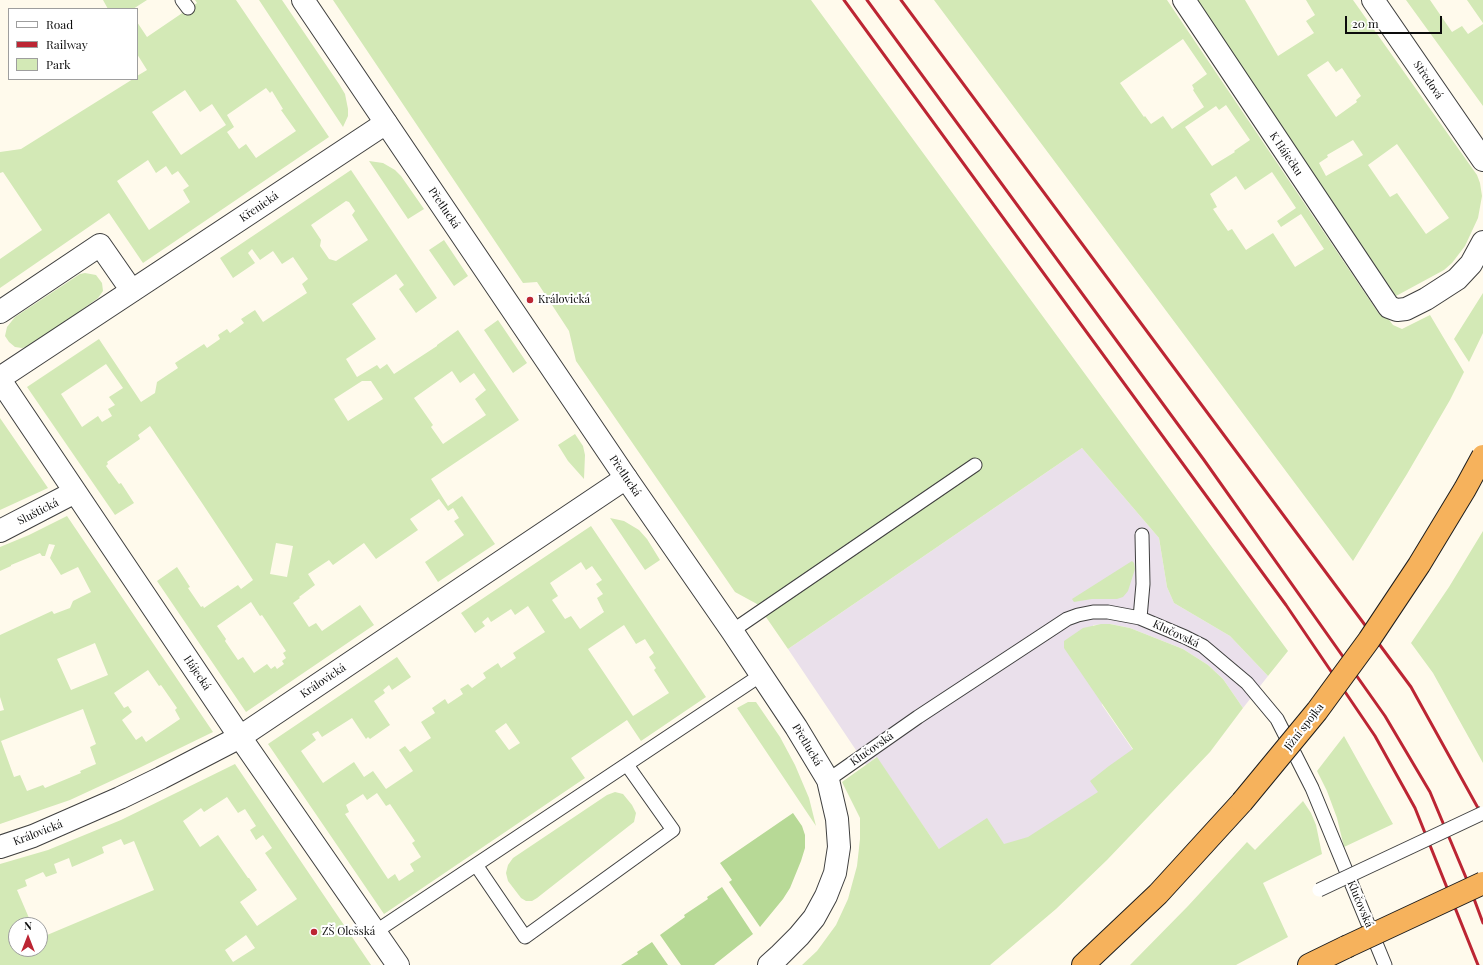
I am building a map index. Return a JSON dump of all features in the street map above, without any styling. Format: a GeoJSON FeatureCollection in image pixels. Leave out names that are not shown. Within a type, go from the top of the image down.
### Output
{"type":"FeatureCollection","features":[{"type":"Feature","properties":{"kind":"highway","name":"Jižní spojka"},"geometry":{"type":"LineString","coordinates":[[1083,965],[1158,894],[1242,802],[1317,711],[1419,566],[1483,456]]}},
{"type":"Feature","properties":{"kind":"highway"},"geometry":{"type":"LineString","coordinates":[[1309,965],[1346,946],[1483,883]]}},
{"type":"Feature","properties":{"kind":"street","name":"Přetlucká"},"geometry":{"type":"LineString","coordinates":[[303,0],[626,478],[732,631],[796,727],[828,780],[837,819],[839,847],[835,873],[826,896],[814,918],[799,936],[768,965]]}},
{"type":"Feature","properties":{"kind":"street","name":"K Háječku"},"geometry":{"type":"LineString","coordinates":[[1184,0],[1389,308],[1397,310],[1406,308],[1426,299],[1457,279],[1471,264],[1483,242]]}},
{"type":"Feature","properties":{"kind":"street","name":"Středová"},"geometry":{"type":"LineString","coordinates":[[1373,0],[1483,160]]}},
{"type":"Feature","properties":{"kind":"street","name":"Křenická"},"geometry":{"type":"LineString","coordinates":[[0,379],[386,123]]}},
{"type":"Feature","properties":{"kind":"street"},"geometry":{"type":"LineString","coordinates":[[0,312],[100,245],[132,291]]}},
{"type":"Feature","properties":{"kind":"street","name":"Hájecká"},"geometry":{"type":"LineString","coordinates":[[0,379],[240,737],[398,965]]}},
{"type":"Feature","properties":{"kind":"street","name":"Královická"},"geometry":{"type":"LineString","coordinates":[[0,847],[33,836],[113,801],[240,737],[626,478]]}},
{"type":"Feature","properties":{"kind":"street","name":"Sluštická"},"geometry":{"type":"LineString","coordinates":[[0,531],[75,492]]}},
{"type":"Feature","properties":{"kind":"lane"},"geometry":{"type":"LineString","coordinates":[[732,631],[975,465]]}},
{"type":"Feature","properties":{"kind":"lane"},"geometry":{"type":"LineString","coordinates":[[1140,618],[1144,570],[1142,535]]}},
{"type":"Feature","properties":{"kind":"lane","name":"Klučovská"},"geometry":{"type":"LineString","coordinates":[[828,780],[918,717],[1067,619],[1093,612],[1108,612],[1140,618],[1203,646],[1247,683],[1277,719],[1312,788],[1385,965]]}},
{"type":"Feature","properties":{"kind":"lane"},"geometry":{"type":"LineString","coordinates":[[375,932],[761,675]]}},
{"type":"Feature","properties":{"kind":"lane"},"geometry":{"type":"LineString","coordinates":[[476,865],[525,937],[673,830],[627,765]]}},
{"type":"Feature","properties":{"kind":"lane"},"geometry":{"type":"LineString","coordinates":[[1318,890],[1483,813]]}},
{"type":"Feature","properties":{"kind":"shaded area"},"geometry":{"type":"Polygon","coordinates":[[[1082,448],[1159,538],[1167,587],[1174,603],[1230,636],[1268,676],[1243,708],[1223,679],[1208,665],[1183,649],[1130,628],[1110,624],[1093,625],[1102,705],[1133,750],[1126,786],[1046,843],[939,849],[876,757],[866,765],[788,649],[1082,448]]]}},
{"type":"Feature","properties":{"kind":"green space"},"geometry":{"type":"Polygon","coordinates":[[[103,0],[147,0],[135,8],[107,8],[103,0]]]}},
{"type":"Feature","properties":{"kind":"green space"},"geometry":{"type":"Polygon","coordinates":[[[195,0],[236,0],[329,137],[143,263],[109,213],[0,288],[0,259],[42,230],[3,172],[0,173],[0,152],[21,149],[131,80],[138,80],[138,75],[147,70],[138,56],[138,24],[147,37],[197,3],[195,0]],[[266,88],[227,115],[234,127],[227,132],[239,149],[246,144],[256,158],[296,131],[281,110],[283,109],[272,91],[270,93],[266,88]],[[185,90],[152,112],[181,155],[226,125],[212,104],[200,112],[185,90]],[[148,160],[117,181],[149,230],[190,202],[183,190],[189,186],[178,171],[172,175],[166,166],[156,173],[148,160]]]}},
{"type":"Feature","properties":{"kind":"green space"},"geometry":{"type":"Polygon","coordinates":[[[259,0],[282,0],[339,84],[345,94],[348,109],[348,116],[343,127],[259,0]]]}},
{"type":"Feature","properties":{"kind":"green space"},"geometry":{"type":"Polygon","coordinates":[[[333,0],[811,0],[1288,651],[1268,676],[1230,636],[1174,603],[1167,587],[1159,538],[1082,448],[788,649],[757,604],[735,592],[576,361],[569,331],[537,282],[523,283],[333,0]]]}},
{"type":"Feature","properties":{"kind":"green space"},"geometry":{"type":"Polygon","coordinates":[[[934,0],[1167,0],[1379,314],[1383,312],[1393,325],[1402,329],[1430,315],[1464,372],[1450,400],[1407,474],[1353,561],[934,0]],[[1183,39],[1120,83],[1144,117],[1145,116],[1151,124],[1163,116],[1172,129],[1204,107],[1193,90],[1192,85],[1207,74],[1183,39]],[[1226,105],[1219,110],[1216,106],[1185,127],[1212,166],[1235,152],[1234,151],[1250,140],[1226,105]],[[1272,172],[1245,190],[1236,176],[1210,194],[1217,207],[1213,209],[1228,231],[1232,229],[1246,250],[1273,233],[1295,267],[1324,249],[1301,214],[1281,227],[1277,221],[1296,208],[1272,172]]]}},
{"type":"Feature","properties":{"kind":"green space"},"geometry":{"type":"Polygon","coordinates":[[[1197,0],[1245,0],[1278,56],[1314,33],[1306,21],[1315,15],[1306,0],[1353,0],[1477,175],[1482,196],[1478,218],[1465,246],[1452,263],[1444,270],[1396,296],[1197,0]],[[1328,61],[1307,75],[1336,117],[1357,102],[1356,100],[1361,96],[1342,68],[1336,72],[1328,61]],[[1353,140],[1327,155],[1328,157],[1319,163],[1326,176],[1363,155],[1353,140]],[[1397,144],[1368,165],[1390,197],[1397,193],[1426,234],[1449,218],[1397,144]]]}},
{"type":"Feature","properties":{"kind":"green space"},"geometry":{"type":"Polygon","coordinates":[[[1406,0],[1430,0],[1452,32],[1462,26],[1468,34],[1483,24],[1483,106],[1406,0]]]}},
{"type":"Feature","properties":{"kind":"green space"},"geometry":{"type":"Polygon","coordinates":[[[1467,0],[1483,0],[1483,23],[1467,0]]]}},
{"type":"Feature","properties":{"kind":"green space"},"geometry":{"type":"Polygon","coordinates":[[[369,161],[383,163],[395,170],[401,176],[424,209],[408,219],[369,161]]]}},
{"type":"Feature","properties":{"kind":"green space"},"geometry":{"type":"Polygon","coordinates":[[[351,170],[437,298],[416,313],[399,289],[404,285],[396,274],[352,304],[376,339],[346,359],[357,377],[377,365],[380,369],[387,364],[394,374],[437,346],[458,330],[519,420],[431,479],[448,506],[462,496],[495,544],[438,582],[425,562],[464,535],[454,521],[459,518],[453,508],[448,511],[439,499],[410,519],[418,530],[376,559],[364,543],[333,565],[329,560],[308,574],[315,585],[293,603],[309,627],[316,623],[322,631],[360,605],[374,625],[246,712],[157,581],[177,567],[190,587],[188,588],[201,607],[203,606],[204,608],[238,585],[241,589],[253,580],[202,503],[150,426],[138,435],[140,439],[107,462],[108,464],[106,466],[119,484],[121,483],[134,503],[115,515],[27,387],[99,339],[141,402],[155,393],[157,382],[178,368],[175,363],[204,344],[207,348],[220,339],[218,335],[227,329],[230,333],[244,323],[241,319],[255,310],[263,322],[307,293],[302,284],[308,279],[293,257],[282,264],[273,251],[260,260],[252,249],[248,253],[255,263],[233,278],[220,258],[351,170]],[[346,201],[311,225],[321,240],[320,246],[329,259],[336,261],[368,240],[352,215],[355,211],[349,202],[346,201]],[[106,364],[61,394],[82,427],[98,416],[102,422],[112,416],[108,409],[115,405],[109,397],[123,388],[106,364]],[[452,371],[414,398],[433,425],[431,427],[443,444],[486,415],[475,399],[486,390],[474,373],[460,383],[452,371]],[[362,381],[334,399],[348,421],[383,399],[371,381],[362,381]],[[276,543],[270,574],[287,577],[293,546],[276,543]],[[251,602],[217,626],[226,639],[225,641],[238,660],[243,657],[254,673],[267,664],[271,669],[275,666],[277,669],[284,664],[282,661],[286,658],[283,653],[286,651],[262,615],[260,616],[251,602]]]}},
{"type":"Feature","properties":{"kind":"green space"},"geometry":{"type":"Polygon","coordinates":[[[444,240],[468,276],[454,286],[429,250],[444,240]]]}},
{"type":"Feature","properties":{"kind":"green space"},"geometry":{"type":"Polygon","coordinates":[[[85,273],[96,275],[102,283],[103,291],[98,298],[33,345],[22,348],[15,347],[9,342],[5,336],[7,327],[15,317],[80,274],[85,273]]]}},
{"type":"Feature","properties":{"kind":"green space"},"geometry":{"type":"Polygon","coordinates":[[[1483,293],[1483,333],[1469,362],[1454,339],[1483,293]]]}},
{"type":"Feature","properties":{"kind":"green space"},"geometry":{"type":"Polygon","coordinates":[[[498,320],[527,363],[513,373],[484,330],[498,320]]]}},
{"type":"Feature","properties":{"kind":"green space"},"geometry":{"type":"Polygon","coordinates":[[[0,418],[48,488],[0,510],[0,418]]]}},
{"type":"Feature","properties":{"kind":"green space"},"geometry":{"type":"Polygon","coordinates":[[[575,434],[583,446],[585,455],[584,479],[568,461],[558,445],[575,434]]]}},
{"type":"Feature","properties":{"kind":"green space"},"geometry":{"type":"Polygon","coordinates":[[[67,516],[213,732],[70,800],[0,824],[0,711],[4,710],[0,697],[0,635],[52,611],[54,614],[70,608],[73,601],[91,592],[78,567],[61,575],[50,558],[55,545],[49,544],[45,556],[42,556],[40,553],[0,571],[0,547],[29,535],[67,516]],[[95,643],[57,659],[71,690],[108,675],[95,643]],[[148,670],[114,693],[124,708],[128,706],[132,712],[122,720],[136,740],[142,736],[146,742],[180,719],[175,710],[177,708],[161,685],[159,686],[148,670]],[[83,709],[1,741],[14,777],[20,775],[27,791],[43,785],[45,788],[81,773],[80,771],[96,764],[90,747],[96,744],[83,709]]]}},
{"type":"Feature","properties":{"kind":"green space"},"geometry":{"type":"Polygon","coordinates":[[[610,518],[624,521],[639,530],[647,539],[660,560],[645,570],[610,518]]]}},
{"type":"Feature","properties":{"kind":"green space"},"geometry":{"type":"Polygon","coordinates":[[[591,526],[706,697],[641,741],[627,720],[571,758],[585,778],[384,914],[268,744],[397,657],[411,677],[392,690],[389,685],[383,690],[385,693],[374,701],[390,725],[370,739],[368,737],[366,739],[352,718],[322,737],[318,731],[312,734],[316,740],[301,751],[323,783],[354,762],[364,777],[373,771],[386,789],[413,771],[399,750],[405,746],[410,752],[431,738],[421,722],[435,713],[432,708],[445,699],[448,704],[463,694],[460,689],[468,684],[472,688],[486,678],[483,673],[498,663],[501,668],[516,658],[513,653],[545,632],[528,606],[515,615],[511,609],[491,622],[488,617],[482,622],[485,626],[475,633],[461,613],[591,526]],[[581,562],[550,583],[558,596],[552,600],[565,619],[571,616],[580,629],[604,612],[597,598],[603,594],[596,584],[602,580],[592,566],[586,570],[581,562]],[[624,625],[588,649],[633,716],[669,693],[654,670],[656,668],[649,657],[654,653],[645,639],[636,644],[624,625]],[[506,723],[495,731],[509,750],[520,743],[506,723]],[[377,793],[367,800],[363,794],[346,805],[349,812],[345,814],[388,879],[395,874],[399,881],[414,871],[410,864],[421,857],[412,843],[415,841],[390,804],[386,806],[377,793]]]}},
{"type":"Feature","properties":{"kind":"green space"},"geometry":{"type":"Polygon","coordinates":[[[1483,531],[1483,763],[1433,673],[1411,643],[1449,587],[1483,531]]]}},
{"type":"Feature","properties":{"kind":"green space"},"geometry":{"type":"Polygon","coordinates":[[[1132,561],[1135,569],[1128,591],[1123,597],[1117,599],[1092,599],[1074,602],[1072,599],[1132,561]]]}},
{"type":"Feature","properties":{"kind":"green space"},"geometry":{"type":"Polygon","coordinates":[[[1101,624],[1110,624],[1130,628],[1183,649],[1208,665],[1223,679],[1243,708],[1210,752],[1107,860],[1056,909],[990,965],[802,965],[817,951],[836,925],[848,899],[857,866],[860,839],[860,818],[842,782],[877,757],[939,849],[987,818],[1004,844],[1028,837],[1098,792],[1090,781],[1133,749],[1064,648],[1064,641],[1083,628],[1101,624]]]}},
{"type":"Feature","properties":{"kind":"green space"},"geometry":{"type":"Polygon","coordinates":[[[748,702],[756,702],[780,737],[795,765],[809,798],[816,826],[737,708],[748,702]]]}},
{"type":"Feature","properties":{"kind":"green space"},"geometry":{"type":"Polygon","coordinates":[[[1344,736],[1393,824],[1344,847],[1337,818],[1327,791],[1317,771],[1344,736]]]}},
{"type":"Feature","properties":{"kind":"green space"},"geometry":{"type":"Polygon","coordinates":[[[235,764],[371,965],[0,965],[0,864],[48,850],[121,820],[235,764]],[[227,797],[204,812],[201,808],[183,821],[200,847],[218,835],[249,878],[257,890],[240,902],[257,926],[297,899],[265,853],[272,848],[263,835],[256,840],[250,830],[256,826],[245,809],[238,813],[227,797]],[[121,839],[102,847],[104,853],[72,867],[69,858],[54,864],[57,873],[46,877],[43,872],[25,880],[27,886],[17,890],[29,917],[8,917],[8,957],[48,957],[48,935],[154,890],[134,841],[124,845],[121,839]],[[246,935],[225,950],[233,962],[255,948],[246,935]]]}},
{"type":"Feature","properties":{"kind":"green space"},"geometry":{"type":"Polygon","coordinates":[[[615,792],[623,794],[632,805],[636,813],[634,822],[537,898],[532,901],[526,901],[521,898],[508,881],[506,873],[508,865],[513,858],[607,795],[615,792]]]}},
{"type":"Feature","properties":{"kind":"green space"},"geometry":{"type":"Polygon","coordinates":[[[1303,801],[1311,813],[1316,825],[1322,854],[1263,883],[1288,937],[1236,965],[1130,965],[1188,906],[1247,842],[1255,850],[1303,801]]]}},
{"type":"Feature","properties":{"kind":"green space"},"geometry":{"type":"Polygon","coordinates":[[[793,813],[802,826],[805,835],[805,848],[790,888],[760,927],[729,882],[732,880],[720,863],[793,813]]]}},
{"type":"Feature","properties":{"kind":"green space"},"geometry":{"type":"Polygon","coordinates":[[[722,887],[753,934],[714,965],[681,965],[660,935],[685,917],[684,915],[708,899],[707,897],[722,887]]]}},
{"type":"Feature","properties":{"kind":"green space"},"geometry":{"type":"Polygon","coordinates":[[[652,942],[668,965],[621,965],[638,954],[637,952],[652,942]]]}},
{"type":"Feature","properties":{"kind":"railway"},"geometry":{"type":"LineString","coordinates":[[844,0],[1286,605],[1375,736],[1415,808],[1478,965]]}},
{"type":"Feature","properties":{"kind":"railway"},"geometry":{"type":"LineString","coordinates":[[867,0],[1204,460],[1385,716],[1430,792],[1467,880],[1483,923]]}},
{"type":"Feature","properties":{"kind":"railway"},"geometry":{"type":"LineString","coordinates":[[901,0],[1411,687],[1483,817]]}},
{"type":"Feature","properties":{"kind":"place","name":"Královická"},"geometry":{"type":"Point","coordinates":[530,300]}},
{"type":"Feature","properties":{"kind":"place","name":"ZŠ Olešská"},"geometry":{"type":"Point","coordinates":[314,932]}}]}
